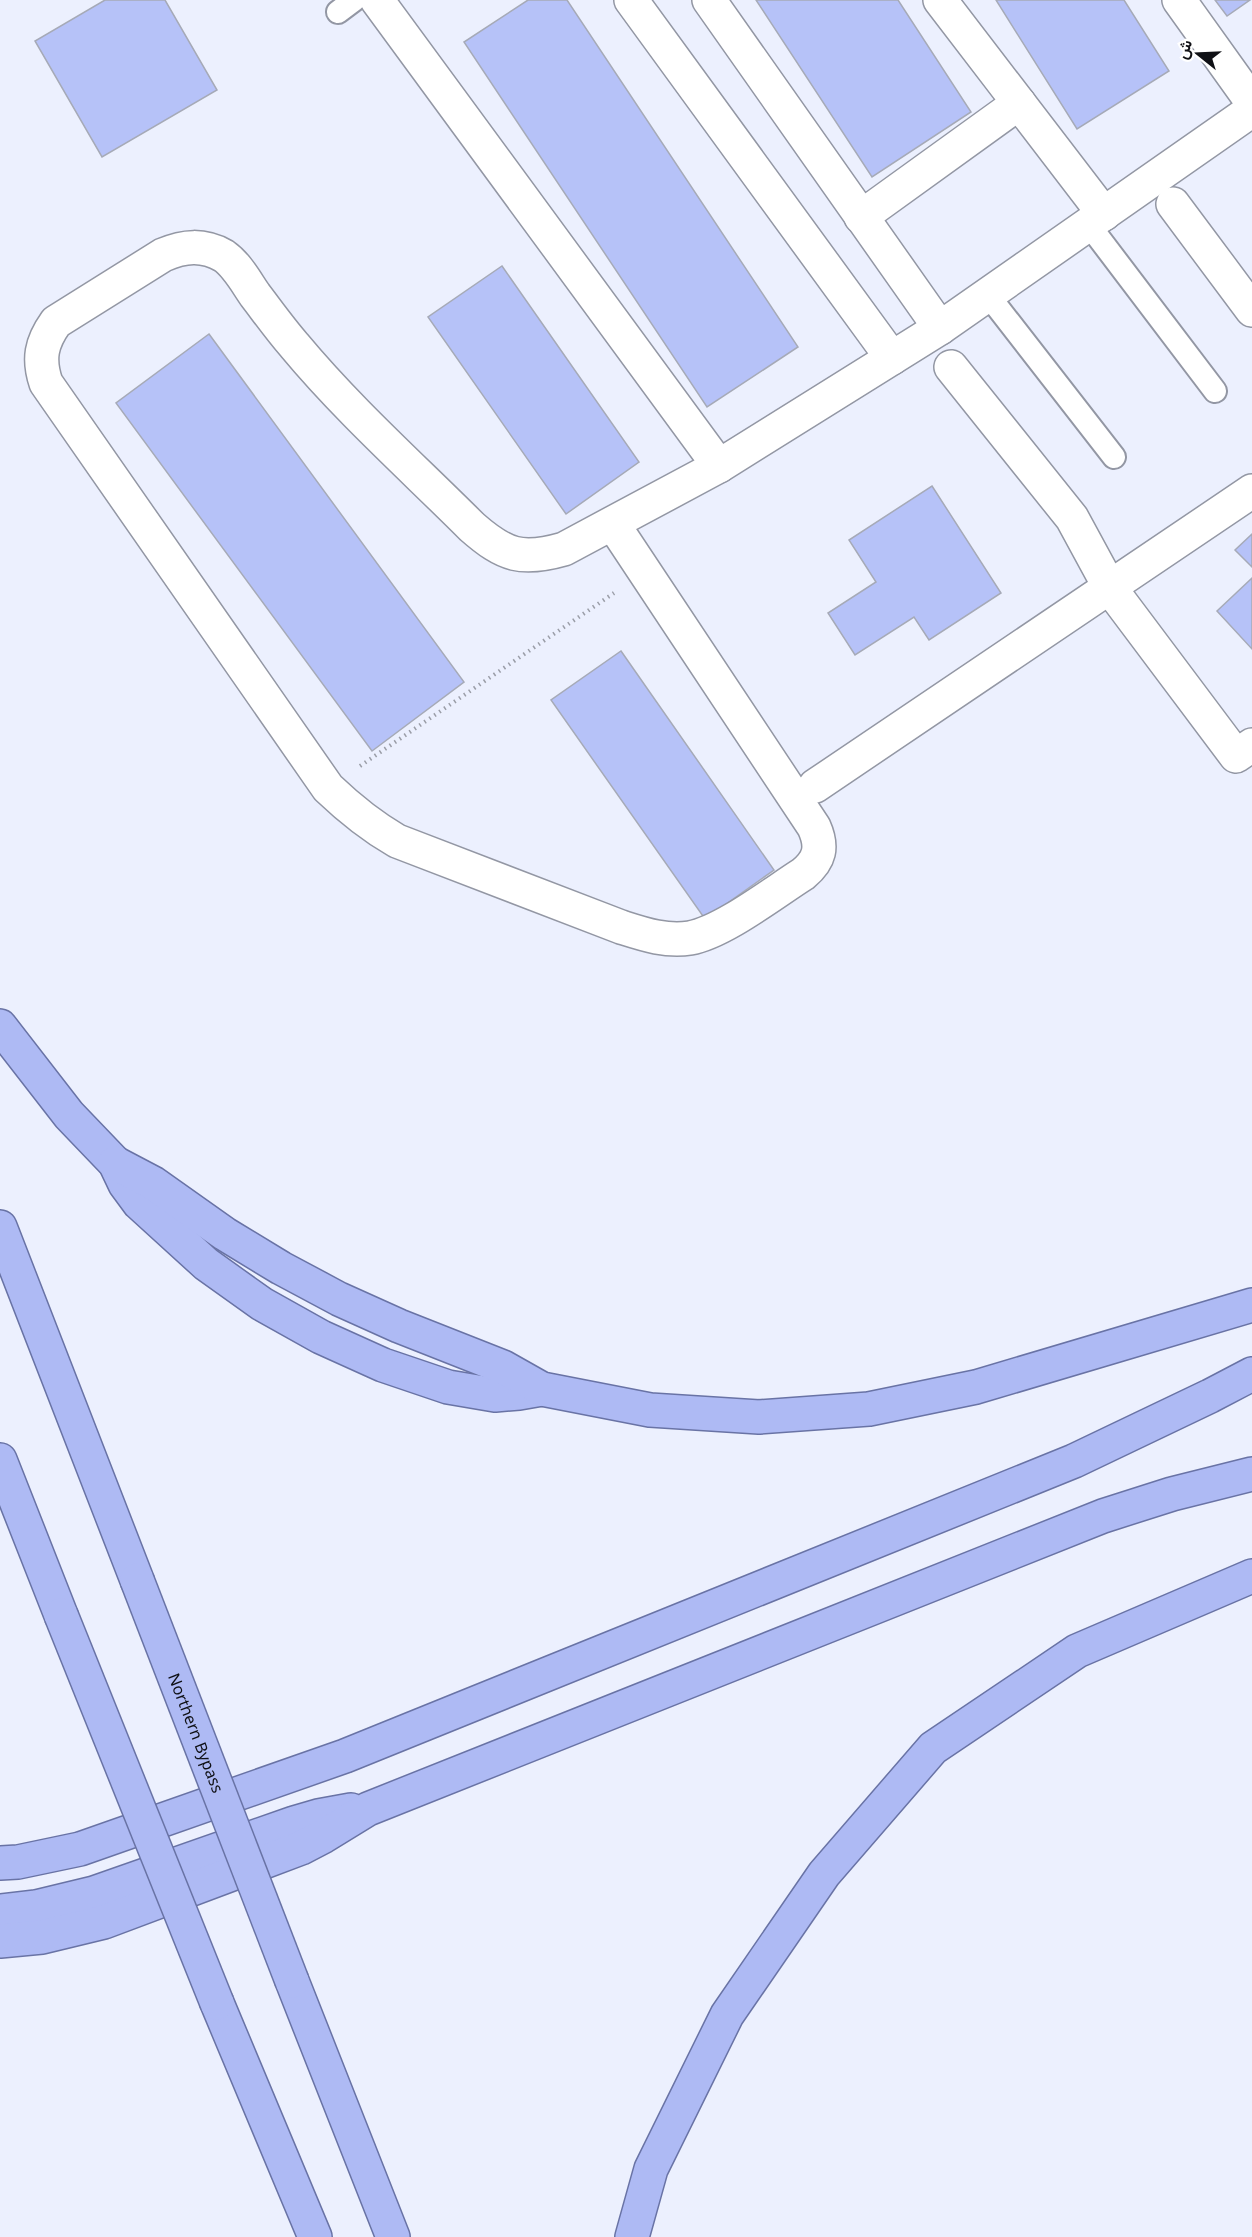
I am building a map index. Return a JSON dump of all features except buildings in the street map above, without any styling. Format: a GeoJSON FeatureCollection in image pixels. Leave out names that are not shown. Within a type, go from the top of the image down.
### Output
{"type":"FeatureCollection","features":[{"type":"Feature","properties":{"kind":"highway"},"geometry":{"type":"LineString","coordinates":[[0,1026],[69,1115],[115,1163],[125,1184],[139,1203],[206,1264],[262,1304],[321,1337],[384,1365],[448,1387],[495,1395],[542,1389]]}},
{"type":"Feature","properties":{"kind":"highway"},"geometry":{"type":"LineString","coordinates":[[115,1163],[153,1183],[225,1234],[320,1289],[399,1326],[503,1367],[542,1389],[650,1410],[748,1416],[869,1409],[976,1387],[1252,1305]]}},
{"type":"Feature","properties":{"kind":"highway","name":"Northern Bypass"},"geometry":{"type":"LineString","coordinates":[[0,1227],[393,2237]]}},
{"type":"Feature","properties":{"kind":"highway"},"geometry":{"type":"LineString","coordinates":[[0,1863],[18,1862],[80,1850],[345,1755],[1074,1461],[1252,1374]]}},
{"type":"Feature","properties":{"kind":"highway"},"geometry":{"type":"LineString","coordinates":[[0,1460],[217,2003],[315,2237]]}},
{"type":"Feature","properties":{"kind":"highway"},"geometry":{"type":"LineString","coordinates":[[0,1941],[42,1937],[104,1922],[301,1848],[368,1809],[1103,1516],[1172,1494],[1252,1474]]}},
{"type":"Feature","properties":{"kind":"highway"},"geometry":{"type":"LineString","coordinates":[[0,1497],[26,1526]]}},
{"type":"Feature","properties":{"kind":"highway"},"geometry":{"type":"LineString","coordinates":[[632,2237],[651,2169],[727,2015],[824,1874],[933,1748],[1077,1651],[1252,1576]]}},
{"type":"Feature","properties":{"kind":"highway"},"geometry":{"type":"LineString","coordinates":[[0,1911],[36,1907],[94,1893],[294,1823],[318,1816],[368,1809]]}},
{"type":"Feature","properties":{"kind":"street"},"geometry":{"type":"LineString","coordinates":[[377,0],[719,466]]}},
{"type":"Feature","properties":{"kind":"street"},"geometry":{"type":"LineString","coordinates":[[631,0],[892,358]]}},
{"type":"Feature","properties":{"kind":"street"},"geometry":{"type":"LineString","coordinates":[[709,0],[940,328]]}},
{"type":"Feature","properties":{"kind":"street"},"geometry":{"type":"LineString","coordinates":[[940,0],[1019,103],[1096,219]]}},
{"type":"Feature","properties":{"kind":"street"},"geometry":{"type":"LineString","coordinates":[[1179,0],[1252,102]]}},
{"type":"Feature","properties":{"kind":"street"},"geometry":{"type":"LineString","coordinates":[[861,217],[1019,103]]}},
{"type":"Feature","properties":{"kind":"street"},"geometry":{"type":"LineString","coordinates":[[613,524],[814,827],[820,840],[820,853],[813,866],[803,874],[710,933],[688,938],[665,939],[621,927],[397,841],[372,826],[328,788],[46,383],[41,367],[41,351],[56,322],[163,255],[178,248],[195,246],[211,250],[226,258],[237,270],[270,315],[319,374],[492,544],[514,554],[540,556],[564,549],[719,466],[940,328],[1252,110]]}},
{"type":"Feature","properties":{"kind":"street"},"geometry":{"type":"LineString","coordinates":[[1173,204],[1252,310]]}},
{"type":"Feature","properties":{"kind":"street"},"geometry":{"type":"LineString","coordinates":[[951,367],[1072,518],[1110,588],[1236,756],[1252,745]]}},
{"type":"Feature","properties":{"kind":"street"},"geometry":{"type":"LineString","coordinates":[[815,786],[1252,491]]}},
{"type":"Feature","properties":{"kind":"lane"},"geometry":{"type":"LineString","coordinates":[[1096,219],[1215,391]]}},
{"type":"Feature","properties":{"kind":"lane"},"geometry":{"type":"LineString","coordinates":[[988,295],[1113,457]]}},
{"type":"Feature","properties":{"kind":"path"},"geometry":{"type":"LineString","coordinates":[[328,788],[644,572]]}}]}
